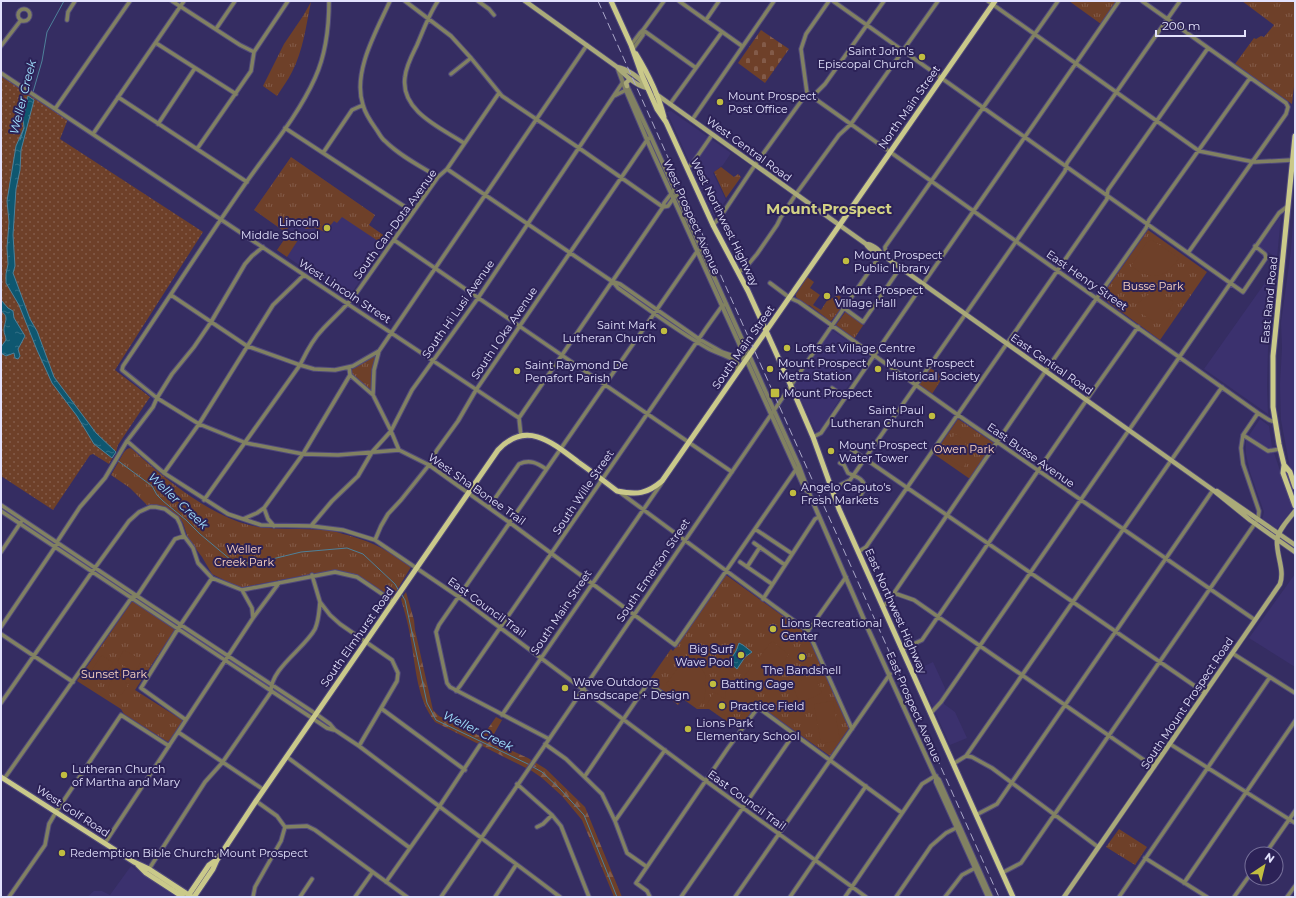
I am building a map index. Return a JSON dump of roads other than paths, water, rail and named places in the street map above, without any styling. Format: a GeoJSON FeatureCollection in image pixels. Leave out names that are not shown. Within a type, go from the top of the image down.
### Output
{"type":"FeatureCollection","features":[{"type":"Feature","properties":{"kind":"main road","name":"West Central Road"},"geometry":{"type":"LineString","coordinates":[[525,1],[617,67],[623,68],[642,87],[648,88],[840,225]]}},
{"type":"Feature","properties":{"kind":"main road","name":"West Northwest Highway"},"geometry":{"type":"LineString","coordinates":[[611,1],[632,47],[641,73],[657,110],[666,122]]}},
{"type":"Feature","properties":{"kind":"main road","name":"North Main Street"},"geometry":{"type":"LineString","coordinates":[[840,225],[994,3]]}},
{"type":"Feature","properties":{"kind":"main road","name":"West Northwest Highway"},"geometry":{"type":"LineString","coordinates":[[632,47],[642,64],[662,108],[666,122],[713,225],[739,272],[766,332]]}},
{"type":"Feature","properties":{"kind":"main road"},"geometry":{"type":"LineString","coordinates":[[626,88],[626,83],[639,76],[641,73]]}},
{"type":"Feature","properties":{"kind":"main road","name":"East Rand Road"},"geometry":{"type":"LineString","coordinates":[[1295,136],[1273,356],[1273,407],[1275,422],[1284,465],[1283,473],[1295,506]]}},
{"type":"Feature","properties":{"kind":"main road","name":"East Central Road"},"geometry":{"type":"LineString","coordinates":[[840,225],[875,252],[879,254],[879,252],[1278,536],[1295,545]]}},
{"type":"Feature","properties":{"kind":"main road","name":"South Main Street"},"geometry":{"type":"LineString","coordinates":[[617,491],[642,493],[656,486],[662,481],[840,225]]}},
{"type":"Feature","properties":{"kind":"main road","name":"East Northwest Highway"},"geometry":{"type":"LineString","coordinates":[[766,332],[813,437],[836,501],[858,552],[903,649],[1013,897]]}},
{"type":"Feature","properties":{"kind":"main road"},"geometry":{"type":"LineString","coordinates":[[522,436],[541,437],[560,449],[617,491]]}},
{"type":"Feature","properties":{"kind":"main road","name":"South Elmhurst Road"},"geometry":{"type":"LineString","coordinates":[[191,896],[214,869],[217,860],[256,801],[498,450],[505,443],[522,436]]}},
{"type":"Feature","properties":{"kind":"main road","name":"East Rand Road"},"geometry":{"type":"LineString","coordinates":[[1284,465],[1290,472],[1295,487]]}},
{"type":"Feature","properties":{"kind":"main road"},"geometry":{"type":"LineString","coordinates":[[1278,536],[1295,511]]}},
{"type":"Feature","properties":{"kind":"main road","name":"East Central Road"},"geometry":{"type":"LineString","coordinates":[[1278,536],[1295,552]]}},
{"type":"Feature","properties":{"kind":"main road","name":"South Mount Prospect Road"},"geometry":{"type":"LineString","coordinates":[[1066,896],[1098,847],[1274,593],[1281,580],[1278,536]]}},
{"type":"Feature","properties":{"kind":"main road"},"geometry":{"type":"LineString","coordinates":[[1279,554],[1284,547],[1288,547]]}},
{"type":"Feature","properties":{"kind":"main road","name":"West Golf Road"},"geometry":{"type":"LineString","coordinates":[[3,778],[134,862],[149,869],[191,896]]}},
{"type":"Feature","properties":{"kind":"main road","name":"West Golf Road"},"geometry":{"type":"LineString","coordinates":[[134,862],[146,873],[183,897]]}},
{"type":"Feature","properties":{"kind":"street"},"geometry":{"type":"LineString","coordinates":[[67,20],[68,12],[75,1]]}},
{"type":"Feature","properties":{"kind":"street"},"geometry":{"type":"LineString","coordinates":[[55,108],[130,1]]}},
{"type":"Feature","properties":{"kind":"street"},"geometry":{"type":"LineString","coordinates":[[172,1],[240,45],[254,52]]}},
{"type":"Feature","properties":{"kind":"street"},"geometry":{"type":"LineString","coordinates":[[94,134],[184,1]]}},
{"type":"Feature","properties":{"kind":"street"},"geometry":{"type":"LineString","coordinates":[[216,29],[235,1]]}},
{"type":"Feature","properties":{"kind":"street"},"geometry":{"type":"LineString","coordinates":[[197,149],[251,71],[254,52],[288,1]]}},
{"type":"Feature","properties":{"kind":"street"},"geometry":{"type":"LineString","coordinates":[[329,1],[327,37],[321,62],[306,96],[221,220],[123,366],[122,370],[157,398],[199,424],[246,443],[303,454],[338,455],[399,450],[373,395],[350,375]]}},
{"type":"Feature","properties":{"kind":"street"},"geometry":{"type":"LineString","coordinates":[[390,1],[368,52],[362,71],[361,88],[363,105],[372,123],[384,141],[401,154],[438,177]]}},
{"type":"Feature","properties":{"kind":"street"},"geometry":{"type":"LineString","coordinates":[[405,1],[429,18],[450,36],[471,58],[502,96],[663,207]]}},
{"type":"Feature","properties":{"kind":"street"},"geometry":{"type":"LineString","coordinates":[[438,1],[407,67],[404,82],[406,92],[412,106],[419,113],[464,143]]}},
{"type":"Feature","properties":{"kind":"street"},"geometry":{"type":"LineString","coordinates":[[478,1],[489,9],[494,15]]}},
{"type":"Feature","properties":{"kind":"street"},"geometry":{"type":"LineString","coordinates":[[632,47],[643,35],[643,30],[664,1]]}},
{"type":"Feature","properties":{"kind":"street"},"geometry":{"type":"LineString","coordinates":[[679,1],[742,46]]}},
{"type":"Feature","properties":{"kind":"street"},"geometry":{"type":"LineString","coordinates":[[706,20],[720,1]]}},
{"type":"Feature","properties":{"kind":"street"},"geometry":{"type":"LineString","coordinates":[[692,120],[774,1]]}},
{"type":"Feature","properties":{"kind":"street"},"geometry":{"type":"LineString","coordinates":[[713,225],[721,216],[806,91],[801,52],[804,40],[809,30],[828,1]]}},
{"type":"Feature","properties":{"kind":"street"},"geometry":{"type":"LineString","coordinates":[[833,1],[1243,292],[1266,258],[1264,253],[1255,246]]}},
{"type":"Feature","properties":{"kind":"street"},"geometry":{"type":"LineString","coordinates":[[813,96],[825,84],[884,1]]}},
{"type":"Feature","properties":{"kind":"street"},"geometry":{"type":"LineString","coordinates":[[739,272],[747,266],[766,241],[796,194],[839,134],[851,124],[938,1]]}},
{"type":"Feature","properties":{"kind":"street"},"geometry":{"type":"LineString","coordinates":[[988,1],[994,3],[1076,64],[1198,150],[1252,162],[1292,160]]}},
{"type":"Feature","properties":{"kind":"street"},"geometry":{"type":"LineString","coordinates":[[879,252],[886,247],[1058,1]]}},
{"type":"Feature","properties":{"kind":"street"},"geometry":{"type":"LineString","coordinates":[[813,437],[821,433],[825,428],[873,355],[1119,1]]}},
{"type":"Feature","properties":{"kind":"street"},"geometry":{"type":"LineString","coordinates":[[1142,1],[1286,103],[1288,108],[1286,114],[1188,253]]}},
{"type":"Feature","properties":{"kind":"street"},"geometry":{"type":"LineString","coordinates":[[840,485],[850,481],[1065,171],[1066,166],[1180,1]]}},
{"type":"Feature","properties":{"kind":"street"},"geometry":{"type":"LineString","coordinates":[[1,46],[21,20]]}},
{"type":"Feature","properties":{"kind":"street"},"geometry":{"type":"LineString","coordinates":[[643,30],[696,68]]}},
{"type":"Feature","properties":{"kind":"street"},"geometry":{"type":"LineString","coordinates":[[670,104],[722,32]]}},
{"type":"Feature","properties":{"kind":"street"},"geometry":{"type":"LineString","coordinates":[[156,43],[236,94]]}},
{"type":"Feature","properties":{"kind":"street"},"geometry":{"type":"LineString","coordinates":[[373,395],[374,370],[379,351],[587,46]]}},
{"type":"Feature","properties":{"kind":"street"},"geometry":{"type":"LineString","coordinates":[[858,552],[866,547],[908,488],[1108,199],[1106,195],[1108,190],[1208,48]]}},
{"type":"Feature","properties":{"kind":"street"},"geometry":{"type":"LineString","coordinates":[[451,74],[471,58]]}},
{"type":"Feature","properties":{"kind":"street","name":"West Prospect Avenue"},"geometry":{"type":"LineString","coordinates":[[617,67],[747,359]]}},
{"type":"Feature","properties":{"kind":"street"},"geometry":{"type":"LineString","coordinates":[[158,124],[195,68]]}},
{"type":"Feature","properties":{"kind":"street","name":"West Lincoln Street"},"geometry":{"type":"LineString","coordinates":[[1,73],[519,418]]}},
{"type":"Feature","properties":{"kind":"street"},"geometry":{"type":"LineString","coordinates":[[882,606],[887,603],[894,593],[1146,228],[1147,224],[1198,150],[1250,78]]}},
{"type":"Feature","properties":{"kind":"street","name":"South Hi Lusi Avenue"},"geometry":{"type":"LineString","coordinates":[[311,526],[332,501],[358,476],[372,452],[391,431],[412,390],[478,298],[614,96],[616,90],[623,82]]}},
{"type":"Feature","properties":{"kind":"street","name":"South Hi Lusi Avenue"},"geometry":{"type":"LineString","coordinates":[[614,96],[626,88]]}},
{"type":"Feature","properties":{"kind":"street","name":"East Henry Street"},"geometry":{"type":"LineString","coordinates":[[806,91],[1258,413],[1275,422]]}},
{"type":"Feature","properties":{"kind":"street","name":"South Can-Dota Avenue"},"geometry":{"type":"LineString","coordinates":[[204,500],[300,366],[307,350],[321,331],[348,304],[438,177],[447,169],[499,93]]}},
{"type":"Feature","properties":{"kind":"street"},"geometry":{"type":"LineString","coordinates":[[118,97],[247,182]]}},
{"type":"Feature","properties":{"kind":"street"},"geometry":{"type":"LineString","coordinates":[[323,153],[352,110],[363,105]]}},
{"type":"Feature","properties":{"kind":"street"},"geometry":{"type":"LineString","coordinates":[[285,128],[413,212]]}},
{"type":"Feature","properties":{"kind":"street"},"geometry":{"type":"LineString","coordinates":[[687,168],[691,165],[712,135]]}},
{"type":"Feature","properties":{"kind":"street","name":"South I Oka Avenue"},"geometry":{"type":"LineString","coordinates":[[375,540],[388,514],[401,500],[428,465],[458,421],[476,390],[620,177],[649,138]]}},
{"type":"Feature","properties":{"kind":"street"},"geometry":{"type":"LineString","coordinates":[[447,169],[528,223],[612,282],[620,284],[655,311],[716,353],[736,361],[738,366],[736,375]]}},
{"type":"Feature","properties":{"kind":"street"},"geometry":{"type":"LineString","coordinates":[[522,436],[519,418],[663,207],[664,203],[674,194]]}},
{"type":"Feature","properties":{"kind":"street"},"geometry":{"type":"LineString","coordinates":[[931,713],[941,702],[1278,213],[1288,206]]}},
{"type":"Feature","properties":{"kind":"street"},"geometry":{"type":"LineString","coordinates":[[394,240],[732,472]]}},
{"type":"Feature","properties":{"kind":"street"},"geometry":{"type":"LineString","coordinates":[[1,627],[80,507],[105,478],[127,441],[153,407],[172,374],[194,347],[211,322],[245,264],[263,247]]}},
{"type":"Feature","properties":{"kind":"street"},"geometry":{"type":"LineString","coordinates":[[886,247],[886,258]]}},
{"type":"Feature","properties":{"kind":"street"},"geometry":{"type":"LineString","coordinates":[[549,739],[450,687],[447,683],[436,632],[439,625],[698,249]]}},
{"type":"Feature","properties":{"kind":"street","name":"South Emerson Street"},"geometry":{"type":"LineString","coordinates":[[441,897],[832,326],[879,252]]}},
{"type":"Feature","properties":{"kind":"street"},"geometry":{"type":"LineString","coordinates":[[844,308],[863,322],[900,268]]}},
{"type":"Feature","properties":{"kind":"street"},"geometry":{"type":"LineString","coordinates":[[164,473],[199,424],[273,305],[304,276]]}},
{"type":"Feature","properties":{"kind":"street","name":"East Busse Avenue"},"geometry":{"type":"LineString","coordinates":[[770,283],[791,296],[1038,471],[1255,620]]}},
{"type":"Feature","properties":{"kind":"street"},"geometry":{"type":"LineString","coordinates":[[171,295],[247,346],[300,366],[314,369],[334,370],[349,367],[364,361],[379,351]]}},
{"type":"Feature","properties":{"kind":"street","name":"West Prospect Avenue"},"geometry":{"type":"LineString","coordinates":[[724,305],[747,359]]}},
{"type":"Feature","properties":{"kind":"street","name":"South Wille Street"},"geometry":{"type":"LineString","coordinates":[[456,691],[698,340],[724,305]]}},
{"type":"Feature","properties":{"kind":"street"},"geometry":{"type":"LineString","coordinates":[[903,649],[922,640],[1138,327]]}},
{"type":"Feature","properties":{"kind":"street"},"geometry":{"type":"LineString","coordinates":[[698,340],[722,352],[747,359]]}},
{"type":"Feature","properties":{"kind":"street"},"geometry":{"type":"LineString","coordinates":[[736,357],[742,352],[742,349]]}},
{"type":"Feature","properties":{"kind":"street","name":"East Prospect Avenue"},"geometry":{"type":"LineString","coordinates":[[747,359],[939,780],[976,867],[991,897]]}},
{"type":"Feature","properties":{"kind":"street"},"geometry":{"type":"LineString","coordinates":[[242,519],[257,514],[264,508],[303,454],[350,375],[349,367]]}},
{"type":"Feature","properties":{"kind":"street"},"geometry":{"type":"LineString","coordinates":[[953,764],[966,756],[1222,387]]}},
{"type":"Feature","properties":{"kind":"street"},"geometry":{"type":"LineString","coordinates":[[832,388],[845,397]]}},
{"type":"Feature","properties":{"kind":"street"},"geometry":{"type":"LineString","coordinates":[[1002,872],[1021,863],[1257,521],[1259,511],[1242,458],[1241,446],[1243,435],[1258,413]]}},
{"type":"Feature","properties":{"kind":"street"},"geometry":{"type":"LineString","coordinates":[[1243,435],[1268,451],[1280,449]]}},
{"type":"Feature","properties":{"kind":"street","name":"East Council Trail"},"geometry":{"type":"LineString","coordinates":[[127,441],[164,473],[228,514],[261,525],[311,526],[343,530],[375,540],[459,597],[706,781],[866,897]]}},
{"type":"Feature","properties":{"kind":"street"},"geometry":{"type":"LineString","coordinates":[[848,447],[1205,693]]}},
{"type":"Feature","properties":{"kind":"street","name":"West Sha Bonee Trail"},"geometry":{"type":"LineString","coordinates":[[399,450],[428,465],[489,507],[675,645],[726,571]]}},
{"type":"Feature","properties":{"kind":"street"},"geometry":{"type":"LineString","coordinates":[[489,507],[519,464],[524,461],[531,461],[546,469]]}},
{"type":"Feature","properties":{"kind":"street"},"geometry":{"type":"LineString","coordinates":[[840,463],[844,465],[848,474],[854,475],[860,479],[865,486],[864,491],[860,496]]}},
{"type":"Feature","properties":{"kind":"street"},"geometry":{"type":"LineString","coordinates":[[726,571],[797,467]]}},
{"type":"Feature","properties":{"kind":"street","name":"South Main Street"},"geometry":{"type":"LineString","coordinates":[[502,715],[643,511],[662,481]]}},
{"type":"Feature","properties":{"kind":"street"},"geometry":{"type":"LineString","coordinates":[[976,815],[996,805],[1213,490]]}},
{"type":"Feature","properties":{"kind":"street"},"geometry":{"type":"LineString","coordinates":[[617,491],[808,631],[852,729]]}},
{"type":"Feature","properties":{"kind":"street"},"geometry":{"type":"LineString","coordinates":[[1,505],[316,714],[330,724],[335,730],[359,746],[557,896]]}},
{"type":"Feature","properties":{"kind":"street"},"geometry":{"type":"LineString","coordinates":[[1,703],[129,521],[139,512],[150,507],[165,509],[177,518],[184,536],[192,548],[198,563],[212,578],[242,590],[335,572],[350,575],[395,600]]}},
{"type":"Feature","properties":{"kind":"street"},"geometry":{"type":"LineString","coordinates":[[264,508],[268,519],[274,526]]}},
{"type":"Feature","properties":{"kind":"street"},"geometry":{"type":"LineString","coordinates":[[1,511],[313,719],[327,728],[335,730]]}},
{"type":"Feature","properties":{"kind":"street"},"geometry":{"type":"LineString","coordinates":[[763,599],[791,557],[791,553],[815,519],[819,517]]}},
{"type":"Feature","properties":{"kind":"street"},"geometry":{"type":"LineString","coordinates":[[1,552],[23,519]]}},
{"type":"Feature","properties":{"kind":"street"},"geometry":{"type":"LineString","coordinates":[[755,529],[791,553]]}},
{"type":"Feature","properties":{"kind":"street"},"geometry":{"type":"LineString","coordinates":[[3,778],[73,682],[132,597],[137,596],[175,539],[184,536]]}},
{"type":"Feature","properties":{"kind":"street"},"geometry":{"type":"LineString","coordinates":[[754,543],[785,565]]}},
{"type":"Feature","properties":{"kind":"street"},"geometry":{"type":"LineString","coordinates":[[747,567],[760,547]]}},
{"type":"Feature","properties":{"kind":"street"},"geometry":{"type":"LineString","coordinates":[[740,562],[772,584]]}},
{"type":"Feature","properties":{"kind":"street"},"geometry":{"type":"LineString","coordinates":[[312,576],[320,602],[330,615],[340,624],[392,660],[398,673],[397,681],[359,746]]}},
{"type":"Feature","properties":{"kind":"street"},"geometry":{"type":"LineString","coordinates":[[808,631],[846,577]]}},
{"type":"Feature","properties":{"kind":"street"},"geometry":{"type":"LineString","coordinates":[[186,720],[140,688],[212,578]]}},
{"type":"Feature","properties":{"kind":"street"},"geometry":{"type":"LineString","coordinates":[[105,843],[253,618],[279,583]]}},
{"type":"Feature","properties":{"kind":"street"},"geometry":{"type":"LineString","coordinates":[[242,590],[252,608],[253,618]]}},
{"type":"Feature","properties":{"kind":"street"},"geometry":{"type":"LineString","coordinates":[[894,593],[914,600],[1154,767]]}},
{"type":"Feature","properties":{"kind":"street"},"geometry":{"type":"LineString","coordinates":[[149,869],[205,782],[222,762],[272,692],[271,684],[288,660],[312,633],[319,616],[320,602]]}},
{"type":"Feature","properties":{"kind":"street"},"geometry":{"type":"LineString","coordinates":[[319,616],[322,614],[330,615]]}},
{"type":"Feature","properties":{"kind":"street"},"geometry":{"type":"LineString","coordinates":[[1,634],[73,682]]}},
{"type":"Feature","properties":{"kind":"street"},"geometry":{"type":"LineString","coordinates":[[1232,653],[1295,693]]}},
{"type":"Feature","properties":{"kind":"street"},"geometry":{"type":"LineString","coordinates":[[735,897],[890,674]]}},
{"type":"Feature","properties":{"kind":"street"},"geometry":{"type":"LineString","coordinates":[[1119,897],[1270,677]]}},
{"type":"Feature","properties":{"kind":"street"},"geometry":{"type":"LineString","coordinates":[[585,776],[648,683],[668,698]]}},
{"type":"Feature","properties":{"kind":"street"},"geometry":{"type":"LineString","coordinates":[[650,897],[647,891],[636,883],[736,737],[757,709],[760,708],[902,812]]}},
{"type":"Feature","properties":{"kind":"street"},"geometry":{"type":"LineString","coordinates":[[382,709],[465,770]]}},
{"type":"Feature","properties":{"kind":"street"},"geometry":{"type":"LineString","coordinates":[[9,897],[45,845],[49,824],[56,812],[122,715],[169,746]]}},
{"type":"Feature","properties":{"kind":"street"},"geometry":{"type":"LineString","coordinates":[[1184,883],[1295,721]]}},
{"type":"Feature","properties":{"kind":"street"},"geometry":{"type":"LineString","coordinates":[[178,732],[264,790]]}},
{"type":"Feature","properties":{"kind":"street"},"geometry":{"type":"LineString","coordinates":[[681,897],[794,734]]}},
{"type":"Feature","properties":{"kind":"street"},"geometry":{"type":"LineString","coordinates":[[545,744],[566,758],[602,794],[615,821],[627,853],[647,867]]}},
{"type":"Feature","properties":{"kind":"street"},"geometry":{"type":"LineString","coordinates":[[1170,744],[1295,822]]}},
{"type":"Feature","properties":{"kind":"street"},"geometry":{"type":"LineString","coordinates":[[386,882],[465,770],[480,745]]}},
{"type":"Feature","properties":{"kind":"street"},"geometry":{"type":"LineString","coordinates":[[615,821],[665,750]]}},
{"type":"Feature","properties":{"kind":"street"},"geometry":{"type":"LineString","coordinates":[[966,756],[972,757],[984,764],[1098,847]]}},
{"type":"Feature","properties":{"kind":"street"},"geometry":{"type":"LineString","coordinates":[[287,757],[410,848]]}},
{"type":"Feature","properties":{"kind":"street"},"geometry":{"type":"LineString","coordinates":[[844,897],[922,784],[936,776]]}},
{"type":"Feature","properties":{"kind":"street"},"geometry":{"type":"LineString","coordinates":[[517,784],[552,815],[561,826],[590,897]]}},
{"type":"Feature","properties":{"kind":"street"},"geometry":{"type":"LineString","coordinates":[[790,897],[866,786]]}},
{"type":"Feature","properties":{"kind":"street"},"geometry":{"type":"LineString","coordinates":[[256,801],[277,816],[285,827]]}},
{"type":"Feature","properties":{"kind":"street"},"geometry":{"type":"LineString","coordinates":[[1271,846],[1295,811]]}},
{"type":"Feature","properties":{"kind":"street"},"geometry":{"type":"LineString","coordinates":[[537,826],[543,824],[552,815]]}},
{"type":"Feature","properties":{"kind":"street"},"geometry":{"type":"LineString","coordinates":[[285,827],[307,826],[315,830],[407,897]]}},
{"type":"Feature","properties":{"kind":"street"},"geometry":{"type":"LineString","coordinates":[[253,897],[255,887],[281,840],[285,827]]}},
{"type":"Feature","properties":{"kind":"street"},"geometry":{"type":"LineString","coordinates":[[896,897],[931,846],[946,833],[958,827]]}},
{"type":"Feature","properties":{"kind":"street"},"geometry":{"type":"LineString","coordinates":[[1145,858],[1207,897]]}},
{"type":"Feature","properties":{"kind":"street"},"geometry":{"type":"LineString","coordinates":[[495,897],[516,865]]}},
{"type":"Feature","properties":{"kind":"street"},"geometry":{"type":"LineString","coordinates":[[945,897],[962,875],[976,867]]}},
{"type":"Feature","properties":{"kind":"street","name":"East Prospect Avenue"},"geometry":{"type":"LineString","coordinates":[[976,867],[988,897]]}},
{"type":"Feature","properties":{"kind":"street"},"geometry":{"type":"LineString","coordinates":[[355,897],[372,872]]}},
{"type":"Feature","properties":{"kind":"street"},"geometry":{"type":"LineString","coordinates":[[300,897],[312,879]]}},
{"type":"Feature","properties":{"kind":"street"},"geometry":{"type":"LineString","coordinates":[[1234,897],[1244,883]]}},
{"type":"Feature","properties":{"kind":"street"},"geometry":{"type":"LineString","coordinates":[[1287,897],[1295,886]]}},
{"type":"Feature","properties":{"kind":"water"},"geometry":{"type":"Polygon","coordinates":[[[28,96],[34,100],[21,150],[20,170],[16,189],[13,235],[15,266],[13,273],[54,377],[96,433],[116,452],[112,458],[94,444],[77,416],[52,383],[19,305],[6,283],[9,222],[7,201],[16,146],[24,128],[23,118],[28,96]]]}},
{"type":"Feature","properties":{"kind":"water"},"geometry":{"type":"Polygon","coordinates":[[[1,300],[13,311],[14,318],[25,336],[18,349],[20,356],[18,359],[15,358],[14,353],[6,356],[1,353],[1,347],[6,340],[4,330],[6,318],[4,313],[1,311],[1,300]]]}},
{"type":"Feature","properties":{"kind":"water","name":"Big Surf Wave Pool"},"geometry":{"type":"Polygon","coordinates":[[[739,643],[752,652],[745,657],[737,669],[729,662],[739,643]]]}},
{"type":"Feature","properties":{"kind":"waterway","name":"Weller Creek"},"geometry":{"type":"LineString","coordinates":[[33,92],[42,61],[47,32],[64,1]]}},
{"type":"Feature","properties":{"kind":"waterway","name":"Weller Creek"},"geometry":{"type":"LineString","coordinates":[[20,140],[24,128]]}},
{"type":"Feature","properties":{"kind":"waterway","name":"Weller Creek"},"geometry":{"type":"LineString","coordinates":[[117,460],[152,486],[157,495],[163,501],[231,560],[246,563],[260,562],[301,552],[347,548],[363,554],[395,584],[399,591]]}},
{"type":"Feature","properties":{"kind":"waterway","name":"Weller Creek"},"geometry":{"type":"LineString","coordinates":[[402,595],[405,600],[427,703],[436,720],[530,765]]}},
{"type":"Feature","properties":{"kind":"waterway","name":"Weller Creek"},"geometry":{"type":"LineString","coordinates":[[533,767],[542,772],[584,815],[617,897]]}},
{"type":"Feature","properties":{"kind":"railway"},"geometry":{"type":"LineString","coordinates":[[598,1],[999,897]]}},
{"type":"Feature","properties":{"kind":"place","name":"Saint John's Episcopal Church"},"geometry":{"type":"Point","coordinates":[922,57]}},
{"type":"Feature","properties":{"kind":"place","name":"Mount Prospect Post Office"},"geometry":{"type":"Point","coordinates":[720,102]}},
{"type":"Feature","properties":{"kind":"place","name":"Lincoln Middle School"},"geometry":{"type":"Point","coordinates":[327,228]}},
{"type":"Feature","properties":{"kind":"place","name":"Mount Prospect Public Library"},"geometry":{"type":"Point","coordinates":[846,261]}},
{"type":"Feature","properties":{"kind":"place","name":"Mount Prospect Village Hall"},"geometry":{"type":"Point","coordinates":[827,296]}},
{"type":"Feature","properties":{"kind":"place","name":"Saint Mark Lutheran Church"},"geometry":{"type":"Point","coordinates":[664,331]}},
{"type":"Feature","properties":{"kind":"place","name":"Lofts at Village Centre"},"geometry":{"type":"Point","coordinates":[787,348]}},
{"type":"Feature","properties":{"kind":"place","name":"Mount Prospect Metra Station"},"geometry":{"type":"Point","coordinates":[770,369]}},
{"type":"Feature","properties":{"kind":"place","name":"Mount Prospect Historical Society"},"geometry":{"type":"Point","coordinates":[878,369]}},
{"type":"Feature","properties":{"kind":"place","name":"Saint Raymond De Penafort Parish"},"geometry":{"type":"Point","coordinates":[517,371]}},
{"type":"Feature","properties":{"kind":"place","name":"Mount Prospect"},"geometry":{"type":"Point","coordinates":[775,393]}},
{"type":"Feature","properties":{"kind":"place","name":"Saint Paul Lutheran Church"},"geometry":{"type":"Point","coordinates":[932,416]}},
{"type":"Feature","properties":{"kind":"place","name":"Mount Prospect Water Tower"},"geometry":{"type":"Point","coordinates":[831,451]}},
{"type":"Feature","properties":{"kind":"place","name":"Angelo Caputo's Fresh Markets"},"geometry":{"type":"Point","coordinates":[793,493]}},
{"type":"Feature","properties":{"kind":"place","name":"Lions Recreational Center"},"geometry":{"type":"Point","coordinates":[773,629]}},
{"type":"Feature","properties":{"kind":"place","name":"Big Surf Wave Pool"},"geometry":{"type":"Point","coordinates":[741,655]}},
{"type":"Feature","properties":{"kind":"place","name":"The Bandshell"},"geometry":{"type":"Point","coordinates":[802,657]}},
{"type":"Feature","properties":{"kind":"place","name":"Batting Cage"},"geometry":{"type":"Point","coordinates":[713,684]}},
{"type":"Feature","properties":{"kind":"place","name":"Wave Outdoors Lansdscape + Design"},"geometry":{"type":"Point","coordinates":[565,688]}},
{"type":"Feature","properties":{"kind":"place","name":"Practice Field"},"geometry":{"type":"Point","coordinates":[722,706]}},
{"type":"Feature","properties":{"kind":"place","name":"Lions Park Elementary School"},"geometry":{"type":"Point","coordinates":[688,729]}},
{"type":"Feature","properties":{"kind":"place","name":"Lutheran Church of Martha and Mary"},"geometry":{"type":"Point","coordinates":[64,775]}},
{"type":"Feature","properties":{"kind":"place","name":"Redemption Bible Church: Mount Prospect"},"geometry":{"type":"Point","coordinates":[62,853]}},
{"type":"Feature","properties":{"kind":"district","name":"Mount Prospect"},"geometry":{"type":"Point","coordinates":[829,209]}},
{"type":"Feature","properties":{"kind":"park label","name":"Busse Park"},"geometry":{"type":"Point","coordinates":[1153,286]}},
{"type":"Feature","properties":{"kind":"park label","name":"Owen Park"},"geometry":{"type":"Point","coordinates":[964,449]}},
{"type":"Feature","properties":{"kind":"park label","name":"Weller Creek Park"},"geometry":{"type":"Point","coordinates":[244,555]}},
{"type":"Feature","properties":{"kind":"park label","name":"Sunset Park"},"geometry":{"type":"Point","coordinates":[114,674]}}]}
